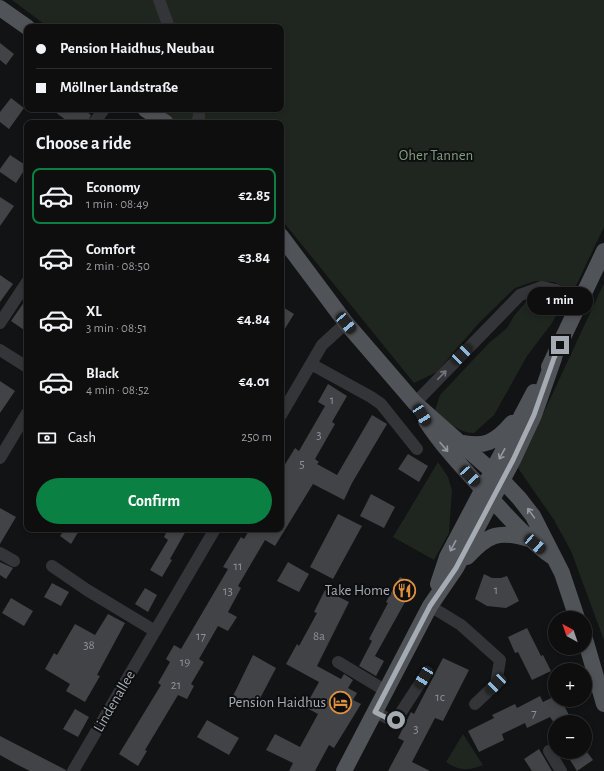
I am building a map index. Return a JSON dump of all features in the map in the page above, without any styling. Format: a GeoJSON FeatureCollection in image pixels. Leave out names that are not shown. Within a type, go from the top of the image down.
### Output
{"type":"FeatureCollection","features":[{"type":"Feature","properties":{"kind":"main road"},"geometry":{"type":"LineString","coordinates":[[0,8],[24,25]]}},
{"type":"Feature","properties":{"kind":"main road"},"geometry":{"type":"LineString","coordinates":[[150,112],[162,120]]}},
{"type":"Feature","properties":{"kind":"main road"},"geometry":{"type":"LineString","coordinates":[[284,240],[346,323],[415,403],[497,476],[519,498],[533,516],[556,559],[575,611]]}},
{"type":"Feature","properties":{"kind":"main road"},"geometry":{"type":"LineString","coordinates":[[430,606],[447,557],[534,415],[554,358],[604,251]]}},
{"type":"Feature","properties":{"kind":"main road"},"geometry":{"type":"LineString","coordinates":[[497,476],[524,411],[554,358]]}},
{"type":"Feature","properties":{"kind":"main road"},"geometry":{"type":"LineString","coordinates":[[415,403],[438,440],[529,539],[556,559]]}},
{"type":"Feature","properties":{"kind":"main road"},"geometry":{"type":"LineString","coordinates":[[458,442],[470,445],[480,445],[492,442],[502,435],[524,411]]}},
{"type":"Feature","properties":{"kind":"main road"},"geometry":{"type":"LineString","coordinates":[[456,568],[487,494]]}},
{"type":"Feature","properties":{"kind":"main road"},"geometry":{"type":"LineString","coordinates":[[344,771],[430,606],[456,568],[479,544],[500,534],[529,539]]}},
{"type":"Feature","properties":{"kind":"main road"},"geometry":{"type":"LineString","coordinates":[[590,655],[604,704]]}},
{"type":"Feature","properties":{"kind":"street"},"geometry":{"type":"LineString","coordinates":[[159,0],[168,24]]}},
{"type":"Feature","properties":{"kind":"street"},"geometry":{"type":"LineString","coordinates":[[0,323],[24,287]]}},
{"type":"Feature","properties":{"kind":"street"},"geometry":{"type":"LineString","coordinates":[[415,403],[520,295],[542,287],[556,290],[578,305]]}},
{"type":"Feature","properties":{"kind":"street"},"geometry":{"type":"LineString","coordinates":[[284,410],[322,345],[346,323]]}},
{"type":"Feature","properties":{"kind":"street"},"geometry":{"type":"LineString","coordinates":[[0,350],[24,365]]}},
{"type":"Feature","properties":{"kind":"street"},"geometry":{"type":"LineString","coordinates":[[311,364],[381,404],[417,448]]}},
{"type":"Feature","properties":{"kind":"street"},"geometry":{"type":"LineString","coordinates":[[0,458],[24,418]]}},
{"type":"Feature","properties":{"kind":"street","name":"Lindenallee"},"geometry":{"type":"LineString","coordinates":[[73,771],[213,532]]}},
{"type":"Feature","properties":{"kind":"street"},"geometry":{"type":"LineString","coordinates":[[0,553],[14,561]]}},
{"type":"Feature","properties":{"kind":"street"},"geometry":{"type":"LineString","coordinates":[[52,566],[87,590],[155,631]]}},
{"type":"Feature","properties":{"kind":"street"},"geometry":{"type":"LineString","coordinates":[[430,606],[461,625],[500,660],[496,684],[475,704]]}},
{"type":"Feature","properties":{"kind":"street"},"geometry":{"type":"LineString","coordinates":[[338,662],[386,691]]}},
{"type":"Feature","properties":{"kind":"street"},"geometry":{"type":"LineString","coordinates":[[375,712],[391,720],[396,720],[424,677]]}},
{"type":"Feature","properties":{"kind":"street"},"geometry":{"type":"LineString","coordinates":[[554,759],[561,771]]}},
{"type":"Feature","properties":{"kind":"green space","name":"Oher Tannen"},"geometry":{"type":"Polygon","coordinates":[[[12,0],[604,0],[604,227],[573,292],[554,282],[535,281],[515,288],[478,324],[437,372],[414,383],[284,223],[284,120],[175,120],[163,112],[284,112],[284,24],[44,24],[12,0]]]}},
{"type":"Feature","properties":{"kind":"green space"},"geometry":{"type":"Polygon","coordinates":[[[604,283],[604,640],[571,551],[554,520],[518,468],[604,283]]]}},
{"type":"Feature","properties":{"kind":"green space"},"geometry":{"type":"Polygon","coordinates":[[[537,299],[534,303],[542,309],[557,304],[559,310],[552,323],[527,356],[494,415],[474,433],[463,431],[453,426],[435,410],[440,395],[489,343],[507,328],[514,316],[525,303],[537,299]]]}},
{"type":"Feature","properties":{"kind":"green space"},"geometry":{"type":"Polygon","coordinates":[[[438,462],[448,477],[452,490],[449,533],[434,560],[393,537],[438,462]]]}},
{"type":"Feature","properties":{"kind":"green space"},"geometry":{"type":"Polygon","coordinates":[[[463,734],[483,765],[464,769],[455,767],[446,762],[463,734]]]}},
{"type":"Feature","properties":{"kind":"building"},"geometry":{"type":"Polygon","coordinates":[[[0,43],[14,54],[6,65],[0,60],[0,43]]]}},
{"type":"Feature","properties":{"kind":"building"},"geometry":{"type":"Polygon","coordinates":[[[11,98],[24,108],[9,129],[0,122],[0,112],[11,98]]]}},
{"type":"Feature","properties":{"kind":"building"},"geometry":{"type":"Polygon","coordinates":[[[55,112],[87,112],[91,115],[88,120],[66,120],[55,112]]]}},
{"type":"Feature","properties":{"kind":"building"},"geometry":{"type":"Polygon","coordinates":[[[10,155],[24,164],[24,171],[16,183],[0,172],[0,169],[10,155]]]}},
{"type":"Feature","properties":{"kind":"building"},"geometry":{"type":"Polygon","coordinates":[[[0,197],[14,206],[0,226],[0,197]]]}},
{"type":"Feature","properties":{"kind":"building"},"geometry":{"type":"Polygon","coordinates":[[[0,275],[13,284],[0,302],[0,275]]]}},
{"type":"Feature","properties":{"kind":"building"},"geometry":{"type":"Polygon","coordinates":[[[24,302],[24,330],[11,321],[24,302]]]}},
{"type":"Feature","properties":{"kind":"building"},"geometry":{"type":"Polygon","coordinates":[[[284,308],[294,314],[284,330],[284,308]]]}},
{"type":"Feature","properties":{"kind":"building"},"geometry":{"type":"Polygon","coordinates":[[[0,381],[15,391],[0,413],[0,381]]]}},
{"type":"Feature","properties":{"kind":"building"},"geometry":{"type":"Polygon","coordinates":[[[328,384],[347,396],[332,422],[335,424],[315,459],[319,462],[317,464],[337,475],[372,415],[387,424],[352,483],[344,500],[313,484],[284,531],[284,466],[295,448],[299,451],[325,406],[318,402],[328,384]]]}},
{"type":"Feature","properties":{"kind":"building"},"geometry":{"type":"Polygon","coordinates":[[[408,454],[428,466],[419,482],[398,469],[408,454]]]}},
{"type":"Feature","properties":{"kind":"building"},"geometry":{"type":"Polygon","coordinates":[[[371,494],[395,507],[384,528],[360,516],[371,494]]]}},
{"type":"Feature","properties":{"kind":"building"},"geometry":{"type":"Polygon","coordinates":[[[0,508],[16,517],[0,544],[0,508]]]}},
{"type":"Feature","properties":{"kind":"building"},"geometry":{"type":"Polygon","coordinates":[[[338,514],[362,526],[333,579],[310,567],[338,514]]]}},
{"type":"Feature","properties":{"kind":"building"},"geometry":{"type":"Polygon","coordinates":[[[63,532],[78,532],[71,544],[60,536],[63,532]]]}},
{"type":"Feature","properties":{"kind":"building"},"geometry":{"type":"Polygon","coordinates":[[[166,532],[185,532],[162,577],[150,570],[168,540],[164,537],[166,532]]]}},
{"type":"Feature","properties":{"kind":"building"},"geometry":{"type":"Polygon","coordinates":[[[248,532],[284,532],[275,546],[265,540],[238,586],[241,588],[228,612],[237,617],[228,631],[218,626],[199,659],[204,662],[191,684],[194,686],[187,699],[178,695],[145,750],[147,751],[138,766],[119,754],[161,685],[158,683],[170,662],[166,659],[174,645],[181,649],[228,569],[223,567],[241,537],[244,539],[248,532]]]}},
{"type":"Feature","properties":{"kind":"building"},"geometry":{"type":"Polygon","coordinates":[[[0,562],[13,568],[6,579],[0,575],[0,562]]]}},
{"type":"Feature","properties":{"kind":"building"},"geometry":{"type":"Polygon","coordinates":[[[288,562],[309,574],[299,592],[277,581],[288,562]]]}},
{"type":"Feature","properties":{"kind":"building"},"geometry":{"type":"Polygon","coordinates":[[[484,574],[492,578],[507,576],[519,601],[506,608],[487,606],[475,599],[484,574]]]}},
{"type":"Feature","properties":{"kind":"building"},"geometry":{"type":"Polygon","coordinates":[[[400,577],[415,584],[375,656],[384,661],[376,676],[359,666],[372,641],[369,639],[388,603],[386,602],[400,577]]]}},
{"type":"Feature","properties":{"kind":"building"},"geometry":{"type":"Polygon","coordinates":[[[52,583],[69,592],[61,606],[44,597],[52,583]]]}},
{"type":"Feature","properties":{"kind":"building"},"geometry":{"type":"Polygon","coordinates":[[[145,588],[157,595],[148,612],[135,604],[145,588]]]}},
{"type":"Feature","properties":{"kind":"building"},"geometry":{"type":"Polygon","coordinates":[[[325,590],[349,602],[317,666],[341,679],[344,674],[353,680],[348,688],[357,693],[353,700],[361,704],[334,748],[329,745],[315,771],[289,771],[293,763],[266,750],[275,734],[300,747],[318,714],[305,707],[319,682],[286,664],[297,644],[299,646],[317,613],[314,612],[325,590]]]}},
{"type":"Feature","properties":{"kind":"building"},"geometry":{"type":"Polygon","coordinates":[[[11,598],[33,611],[24,626],[2,613],[11,598]]]}},
{"type":"Feature","properties":{"kind":"building"},"geometry":{"type":"Polygon","coordinates":[[[108,614],[125,623],[97,675],[100,676],[85,702],[66,691],[70,684],[45,669],[54,653],[57,655],[75,624],[95,635],[108,614]]]}},
{"type":"Feature","properties":{"kind":"building"},"geometry":{"type":"Polygon","coordinates":[[[527,628],[541,656],[543,655],[548,665],[548,672],[532,680],[518,652],[515,653],[508,637],[527,628]]]}},
{"type":"Feature","properties":{"kind":"building"},"geometry":{"type":"Polygon","coordinates":[[[253,655],[276,668],[255,708],[233,696],[253,655]]]}},
{"type":"Feature","properties":{"kind":"building"},"geometry":{"type":"Polygon","coordinates":[[[443,658],[469,670],[443,721],[435,718],[412,762],[430,771],[388,771],[404,741],[398,738],[411,712],[414,714],[443,658]]]}},
{"type":"Feature","properties":{"kind":"building"},"geometry":{"type":"Polygon","coordinates":[[[540,696],[543,702],[548,700],[548,707],[565,707],[569,715],[548,715],[548,718],[527,728],[525,723],[502,734],[504,740],[479,752],[468,731],[494,718],[492,715],[515,704],[517,708],[540,696]]]}},
{"type":"Feature","properties":{"kind":"building"},"geometry":{"type":"Polygon","coordinates":[[[75,709],[89,717],[78,737],[63,729],[75,709]]]}},
{"type":"Feature","properties":{"kind":"building"},"geometry":{"type":"Polygon","coordinates":[[[207,720],[239,738],[229,755],[197,737],[207,720]]]}},
{"type":"Feature","properties":{"kind":"building"},"geometry":{"type":"Polygon","coordinates":[[[0,736],[66,771],[30,771],[16,764],[0,755],[0,736]]]}},
{"type":"Feature","properties":{"kind":"building"},"geometry":{"type":"Polygon","coordinates":[[[539,749],[552,771],[532,771],[524,759],[539,749]]]}},
{"type":"Feature","properties":{"kind":"building"},"geometry":{"type":"Polygon","coordinates":[[[569,759],[592,759],[593,760],[577,771],[569,759]]]}},
{"type":"Feature","properties":{"kind":"place","name":"Take Home"},"geometry":{"type":"Point","coordinates":[405,590]}},
{"type":"Feature","properties":{"kind":"place","name":"Pension Haidhus"},"geometry":{"type":"Point","coordinates":[341,702]}},
{"type":"Feature","properties":{"kind":"route"},"geometry":{"type":"LineString","coordinates":[[396,720],[391,720],[375,712],[430,606],[456,568],[513,460],[534,415],[560,345]]}}]}
